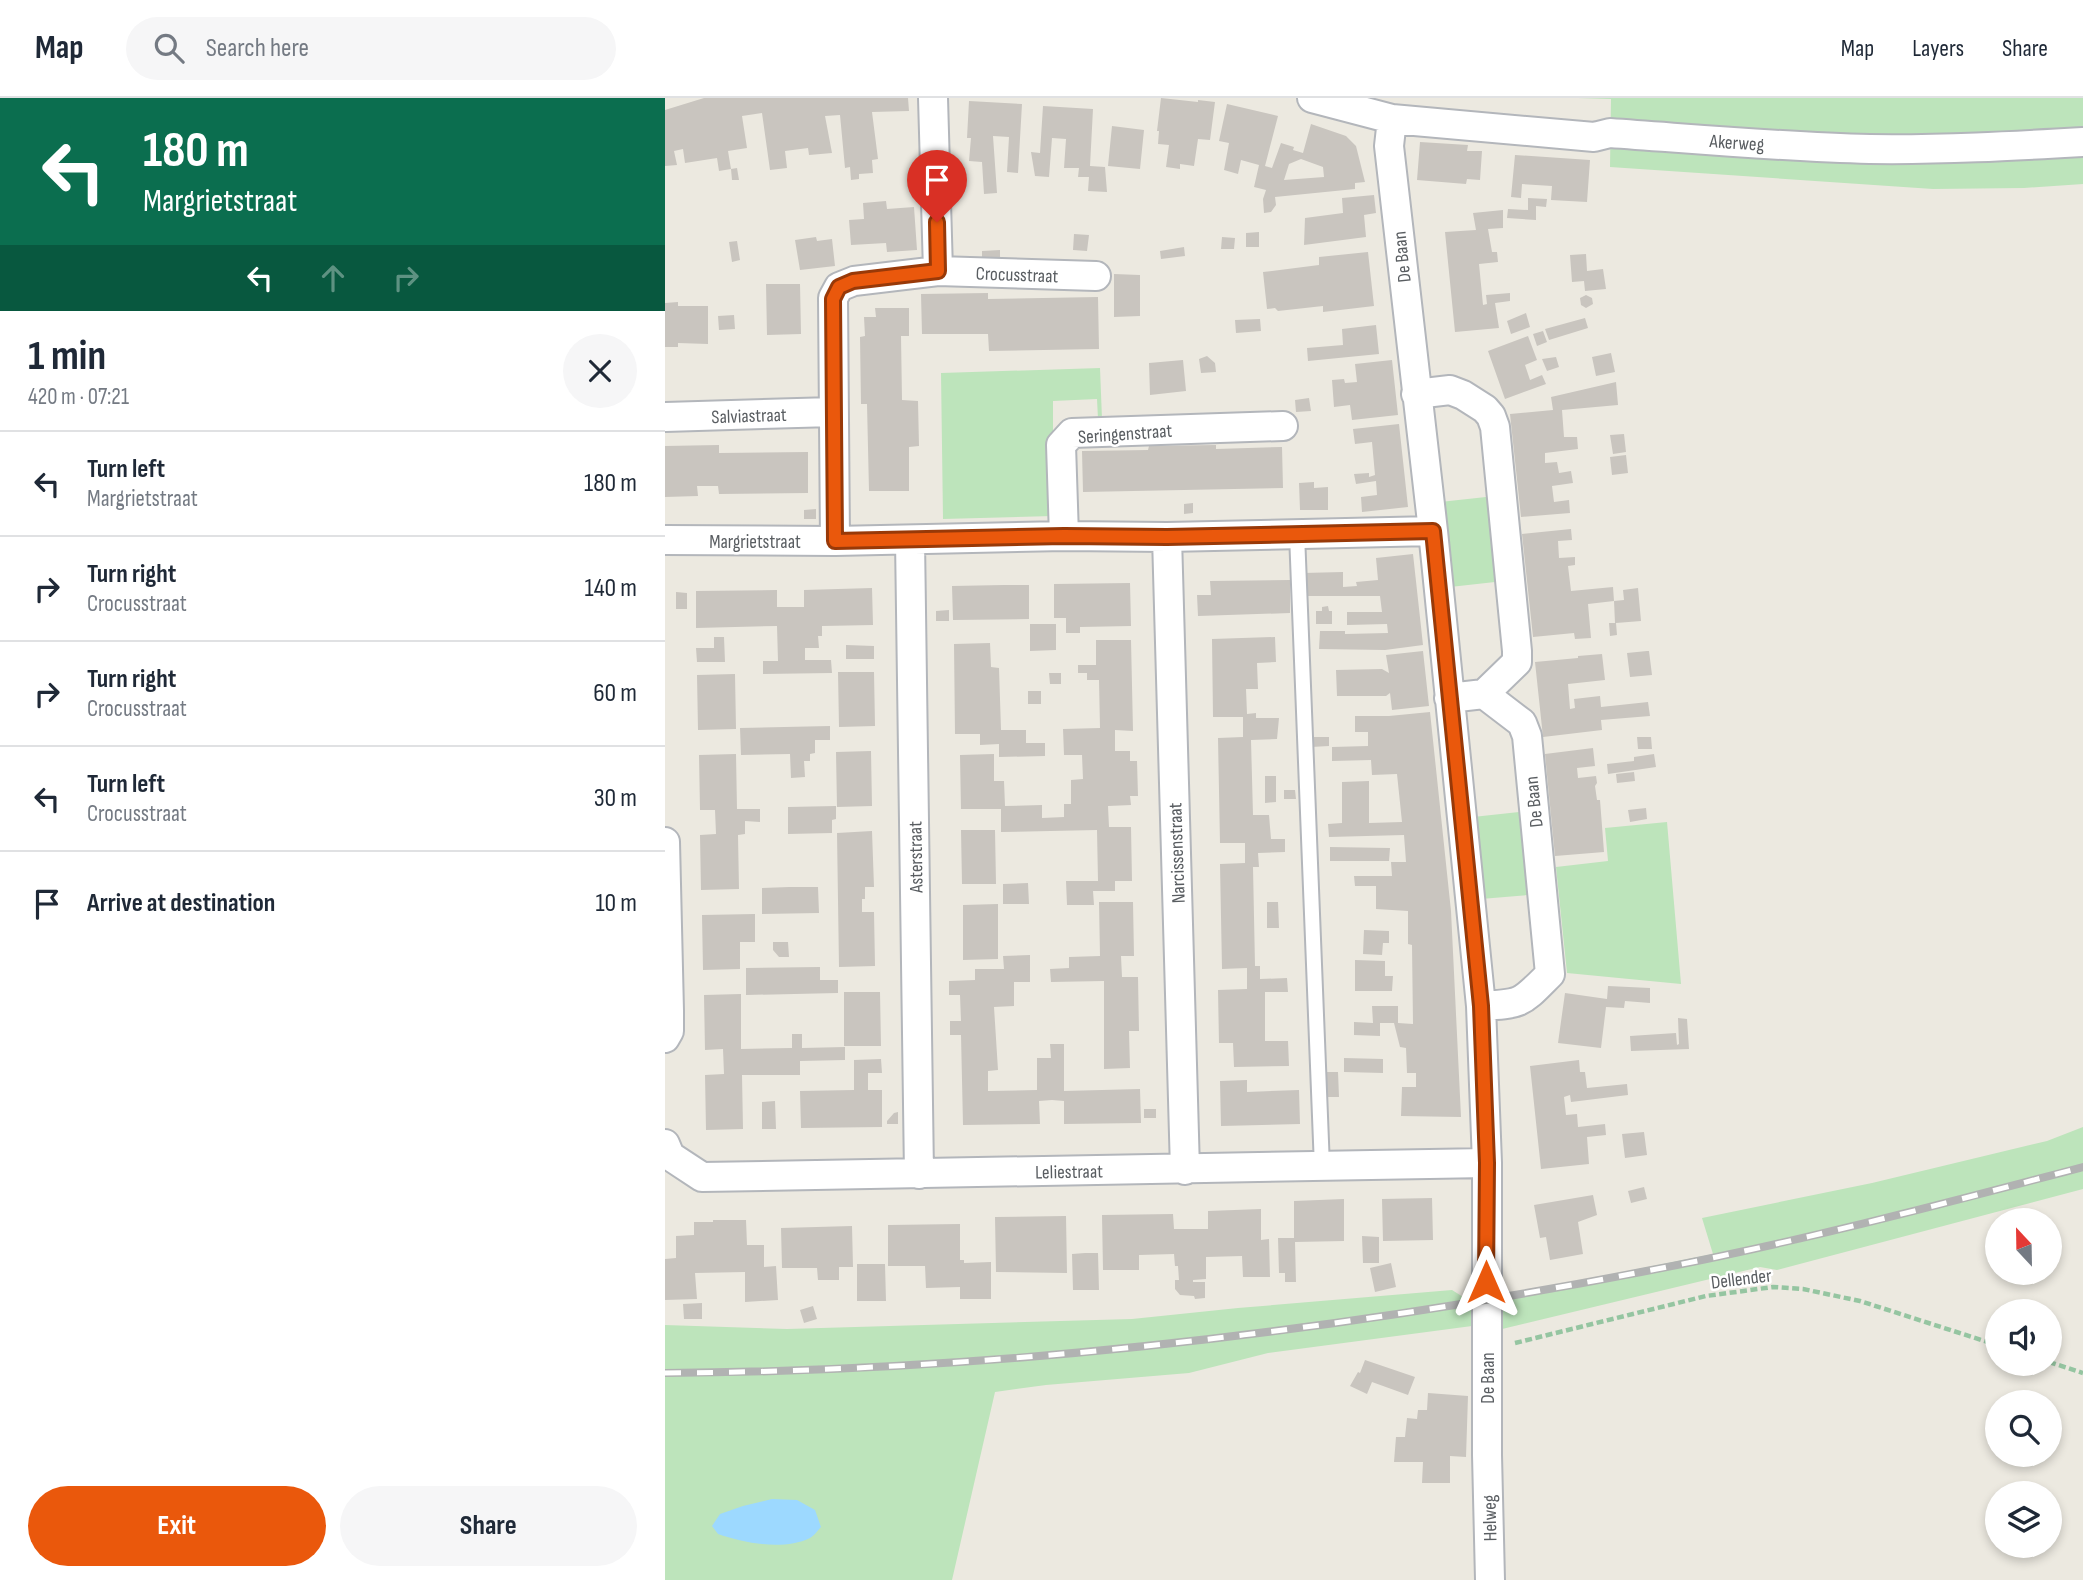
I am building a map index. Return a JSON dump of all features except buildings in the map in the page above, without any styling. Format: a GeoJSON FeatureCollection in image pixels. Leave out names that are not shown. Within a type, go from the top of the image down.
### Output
{"type":"FeatureCollection","features":[{"type":"Feature","properties":{"kind":"street"},"geometry":{"type":"LineString","coordinates":[[933,98],[938,271]]}},
{"type":"Feature","properties":{"kind":"street","name":"Akerweg"},"geometry":{"type":"LineString","coordinates":[[1312,98],[1392,119],[1594,137],[1610,133],[1871,149],[2083,142]]}},
{"type":"Feature","properties":{"kind":"street","name":"De Baan"},"geometry":{"type":"LineString","coordinates":[[1392,119],[1389,146],[1433,531],[1481,1006],[1487,1163],[1487,1455]]}},
{"type":"Feature","properties":{"kind":"street","name":"Crocusstraat"},"geometry":{"type":"LineString","coordinates":[[835,541],[833,299],[839,287],[853,281],[938,271],[1097,276]]}},
{"type":"Feature","properties":{"kind":"street"},"geometry":{"type":"LineString","coordinates":[[1416,394],[1450,390],[1463,395],[1485,409],[1495,427],[1517,662],[1484,694],[1449,698]]}},
{"type":"Feature","properties":{"kind":"street","name":"Salviastraat"},"geometry":{"type":"LineString","coordinates":[[665,417],[833,412]]}},
{"type":"Feature","properties":{"kind":"street","name":"Seringenstraat"},"geometry":{"type":"LineString","coordinates":[[1064,536],[1061,445],[1072,433],[1283,426]]}},
{"type":"Feature","properties":{"kind":"street","name":"Margrietstraat"},"geometry":{"type":"LineString","coordinates":[[665,540],[835,541],[1433,531]]}},
{"type":"Feature","properties":{"kind":"street","name":"Narcissenstraat"},"geometry":{"type":"LineString","coordinates":[[1167,537],[1185,1170]]}},
{"type":"Feature","properties":{"kind":"street","name":"Asterstraat"},"geometry":{"type":"LineString","coordinates":[[910,540],[919,1174]]}},
{"type":"Feature","properties":{"kind":"street","name":"De Baan"},"geometry":{"type":"LineString","coordinates":[[1481,1006],[1512,1004],[1524,1000],[1551,974],[1527,736],[1522,723],[1484,694]]}},
{"type":"Feature","properties":{"kind":"street"},"geometry":{"type":"LineString","coordinates":[[665,842],[669,1031],[665,1038]]}},
{"type":"Feature","properties":{"kind":"street","name":"Leliestraat"},"geometry":{"type":"LineString","coordinates":[[665,1144],[670,1156],[702,1177],[1487,1163]]}},
{"type":"Feature","properties":{"kind":"street","name":"Helweg"},"geometry":{"type":"LineString","coordinates":[[1487,1455],[1490,1580]]}},
{"type":"Feature","properties":{"kind":"lane"},"geometry":{"type":"LineString","coordinates":[[1297,534],[1322,1167]]}},
{"type":"Feature","properties":{"kind":"path","name":"Dellender"},"geometry":{"type":"LineString","coordinates":[[1487,1350],[1706,1296],[1773,1287],[1803,1289],[1860,1301],[1985,1341]]}},
{"type":"Feature","properties":{"kind":"path"},"geometry":{"type":"LineString","coordinates":[[2062,1366],[2083,1373]]}},
{"type":"Feature","properties":{"kind":"green space"},"geometry":{"type":"Polygon","coordinates":[[[1578,98],[2083,98],[2083,184],[1933,189],[1610,167],[1611,99],[1578,98]]]}},
{"type":"Feature","properties":{"kind":"green space"},"geometry":{"type":"Polygon","coordinates":[[[1100,368],[1102,419],[1098,419],[1097,399],[1053,401],[1053,516],[943,519],[941,373],[1100,368]]]}},
{"type":"Feature","properties":{"kind":"green space"},"geometry":{"type":"Polygon","coordinates":[[[1486,497],[1497,506],[1503,572],[1495,582],[1450,587],[1440,502],[1486,497]]]}},
{"type":"Feature","properties":{"kind":"green space"},"geometry":{"type":"Polygon","coordinates":[[[1519,812],[1529,821],[1528,895],[1481,899],[1473,817],[1519,812]]]}},
{"type":"Feature","properties":{"kind":"green space"},"geometry":{"type":"Polygon","coordinates":[[[1667,822],[1681,984],[1567,973],[1556,867],[1608,861],[1605,828],[1667,822]]]}},
{"type":"Feature","properties":{"kind":"green space"},"geometry":{"type":"Polygon","coordinates":[[[2083,1127],[2083,1189],[2011,1208],[1985,1208],[1985,1215],[1777,1270],[1760,1267],[1498,1330],[1498,1297],[1713,1254],[1702,1218],[1872,1183],[2047,1141],[2083,1127]]]}},
{"type":"Feature","properties":{"kind":"green space"},"geometry":{"type":"Polygon","coordinates":[[[1452,1290],[1471,1302],[1472,1326],[1268,1353],[1189,1373],[995,1392],[952,1580],[665,1580],[665,1325],[787,1329],[1132,1319],[1452,1290]]]}},
{"type":"Feature","properties":{"kind":"water"},"geometry":{"type":"Polygon","coordinates":[[[772,1499],[797,1500],[815,1510],[821,1527],[810,1538],[776,1545],[751,1543],[728,1537],[718,1534],[712,1526],[720,1514],[772,1499]]]}},
{"type":"Feature","properties":{"kind":"railway"},"geometry":{"type":"LineString","coordinates":[[665,1373],[788,1371],[1033,1357],[1277,1331],[1399,1314],[1641,1272],[1808,1237],[2083,1167]]}},
{"type":"Feature","properties":{"kind":"route"},"geometry":{"type":"LineString","coordinates":[[937,222],[938,271],[853,281],[839,287],[833,299],[835,541],[1433,531],[1481,1006],[1487,1163],[1486,1282]]}}]}
